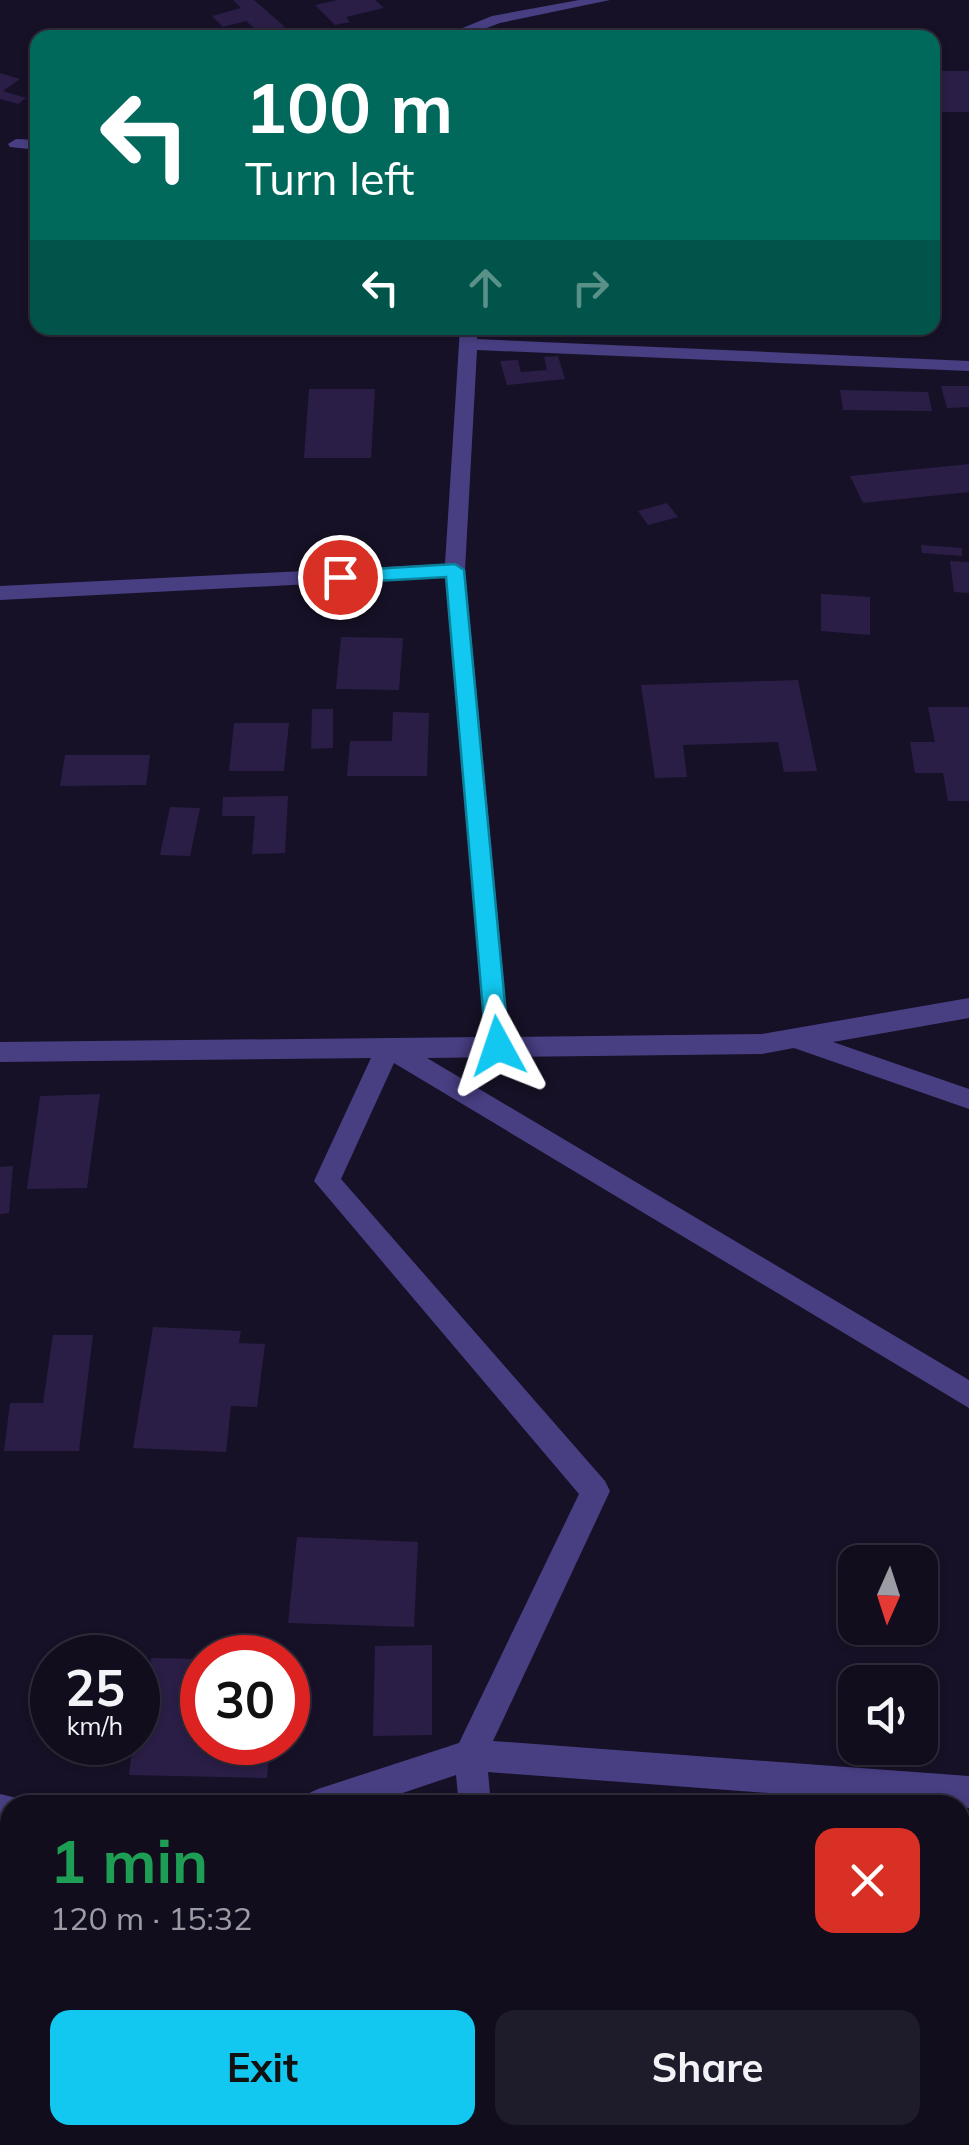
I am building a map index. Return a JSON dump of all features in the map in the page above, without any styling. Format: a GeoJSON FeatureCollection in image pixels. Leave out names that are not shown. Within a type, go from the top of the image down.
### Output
{"type":"FeatureCollection","features":[{"type":"Feature","properties":{"kind":"street"},"geometry":{"type":"LineString","coordinates":[[466,30],[496,19],[603,0]]}},
{"type":"Feature","properties":{"kind":"street"},"geometry":{"type":"LineString","coordinates":[[16,144],[30,145]]}},
{"type":"Feature","properties":{"kind":"street"},"geometry":{"type":"LineString","coordinates":[[498,1046],[455,570],[470,336],[969,366]]}},
{"type":"Feature","properties":{"kind":"street"},"geometry":{"type":"LineString","coordinates":[[0,593],[455,570]]}},
{"type":"Feature","properties":{"kind":"street"},"geometry":{"type":"LineString","coordinates":[[0,1052],[762,1044],[969,1008]]}},
{"type":"Feature","properties":{"kind":"street"},"geometry":{"type":"LineString","coordinates":[[793,1038],[969,1099]]}},
{"type":"Feature","properties":{"kind":"street"},"geometry":{"type":"LineString","coordinates":[[389,1048],[969,1394]]}},
{"type":"Feature","properties":{"kind":"street"},"geometry":{"type":"LineString","coordinates":[[389,1048],[327,1181],[595,1491],[470,1755],[474,1795]]}},
{"type":"Feature","properties":{"kind":"street"},"geometry":{"type":"LineString","coordinates":[[348,1795],[470,1755],[969,1792]]}},
{"type":"Feature","properties":{"kind":"building"},"geometry":{"type":"Polygon","coordinates":[[[233,0],[254,0],[285,27],[256,30],[246,21],[223,27],[212,16],[241,8],[233,0]]]}},
{"type":"Feature","properties":{"kind":"building"},"geometry":{"type":"Polygon","coordinates":[[[338,0],[375,0],[384,8],[346,17],[350,22],[335,25],[315,5],[338,0]]]}},
{"type":"Feature","properties":{"kind":"building"},"geometry":{"type":"Polygon","coordinates":[[[940,71],[969,71],[969,112],[940,112],[940,71]]]}},
{"type":"Feature","properties":{"kind":"building"},"geometry":{"type":"Polygon","coordinates":[[[0,73],[20,79],[3,91],[26,98],[18,104],[0,99],[0,73]]]}},
{"type":"Feature","properties":{"kind":"building"},"geometry":{"type":"Polygon","coordinates":[[[558,356],[565,379],[507,385],[500,361],[518,360],[521,372],[547,370],[544,357],[558,356]]]}},
{"type":"Feature","properties":{"kind":"building"},"geometry":{"type":"Polygon","coordinates":[[[941,386],[969,386],[969,407],[947,408],[941,386]]]}},
{"type":"Feature","properties":{"kind":"building"},"geometry":{"type":"Polygon","coordinates":[[[309,389],[375,389],[371,458],[304,458],[309,389]]]}},
{"type":"Feature","properties":{"kind":"building"},"geometry":{"type":"Polygon","coordinates":[[[840,390],[928,392],[932,411],[843,410],[840,390]]]}},
{"type":"Feature","properties":{"kind":"building"},"geometry":{"type":"Polygon","coordinates":[[[969,464],[969,492],[863,503],[850,476],[969,464]]]}},
{"type":"Feature","properties":{"kind":"building"},"geometry":{"type":"Polygon","coordinates":[[[667,503],[678,517],[648,525],[638,511],[667,503]]]}},
{"type":"Feature","properties":{"kind":"building"},"geometry":{"type":"Polygon","coordinates":[[[921,545],[962,548],[962,556],[922,553],[921,545]]]}},
{"type":"Feature","properties":{"kind":"building"},"geometry":{"type":"Polygon","coordinates":[[[950,561],[969,562],[969,593],[954,592],[950,561]]]}},
{"type":"Feature","properties":{"kind":"building"},"geometry":{"type":"Polygon","coordinates":[[[821,594],[870,597],[870,635],[821,631],[821,594]]]}},
{"type":"Feature","properties":{"kind":"building"},"geometry":{"type":"Polygon","coordinates":[[[341,637],[403,638],[399,690],[336,689],[341,637]]]}},
{"type":"Feature","properties":{"kind":"building"},"geometry":{"type":"Polygon","coordinates":[[[798,680],[817,771],[784,772],[778,742],[683,745],[687,777],[655,778],[641,685],[798,680]]]}},
{"type":"Feature","properties":{"kind":"building"},"geometry":{"type":"Polygon","coordinates":[[[928,707],[969,707],[969,801],[948,801],[943,773],[915,773],[910,742],[935,742],[928,707]]]}},
{"type":"Feature","properties":{"kind":"building"},"geometry":{"type":"Polygon","coordinates":[[[312,709],[333,709],[333,748],[311,749],[312,709]]]}},
{"type":"Feature","properties":{"kind":"building"},"geometry":{"type":"Polygon","coordinates":[[[393,712],[429,713],[427,776],[347,776],[350,741],[392,741],[393,712]]]}},
{"type":"Feature","properties":{"kind":"building"},"geometry":{"type":"Polygon","coordinates":[[[234,723],[289,723],[284,771],[229,771],[234,723]]]}},
{"type":"Feature","properties":{"kind":"building"},"geometry":{"type":"Polygon","coordinates":[[[65,755],[150,755],[146,785],[60,786],[65,755]]]}},
{"type":"Feature","properties":{"kind":"building"},"geometry":{"type":"Polygon","coordinates":[[[288,796],[285,853],[252,854],[255,816],[222,816],[223,797],[288,796]]]}},
{"type":"Feature","properties":{"kind":"building"},"geometry":{"type":"Polygon","coordinates":[[[170,807],[200,808],[190,856],[160,855],[170,807]]]}},
{"type":"Feature","properties":{"kind":"building"},"geometry":{"type":"Polygon","coordinates":[[[100,1094],[87,1188],[27,1189],[40,1096],[100,1094]]]}},
{"type":"Feature","properties":{"kind":"building"},"geometry":{"type":"Polygon","coordinates":[[[13,1166],[9,1213],[0,1214],[0,1167],[13,1166]]]}},
{"type":"Feature","properties":{"kind":"building"},"geometry":{"type":"Polygon","coordinates":[[[153,1327],[241,1331],[239,1343],[265,1344],[257,1407],[231,1406],[226,1452],[133,1448],[153,1327]]]}},
{"type":"Feature","properties":{"kind":"building"},"geometry":{"type":"Polygon","coordinates":[[[53,1335],[93,1335],[79,1451],[4,1451],[10,1403],[43,1403],[53,1335]]]}},
{"type":"Feature","properties":{"kind":"building"},"geometry":{"type":"Polygon","coordinates":[[[297,1537],[418,1542],[414,1627],[288,1623],[297,1537]]]}},
{"type":"Feature","properties":{"kind":"building"},"geometry":{"type":"Polygon","coordinates":[[[432,1645],[432,1735],[373,1736],[375,1646],[432,1645]]]}},
{"type":"Feature","properties":{"kind":"building"},"geometry":{"type":"Polygon","coordinates":[[[160,1658],[180,1659],[180,1765],[268,1765],[267,1778],[129,1775],[130,1765],[160,1765],[160,1658]]]}},
{"type":"Feature","properties":{"kind":"route"},"geometry":{"type":"LineString","coordinates":[[340,577],[455,570],[498,1046]]}}]}
